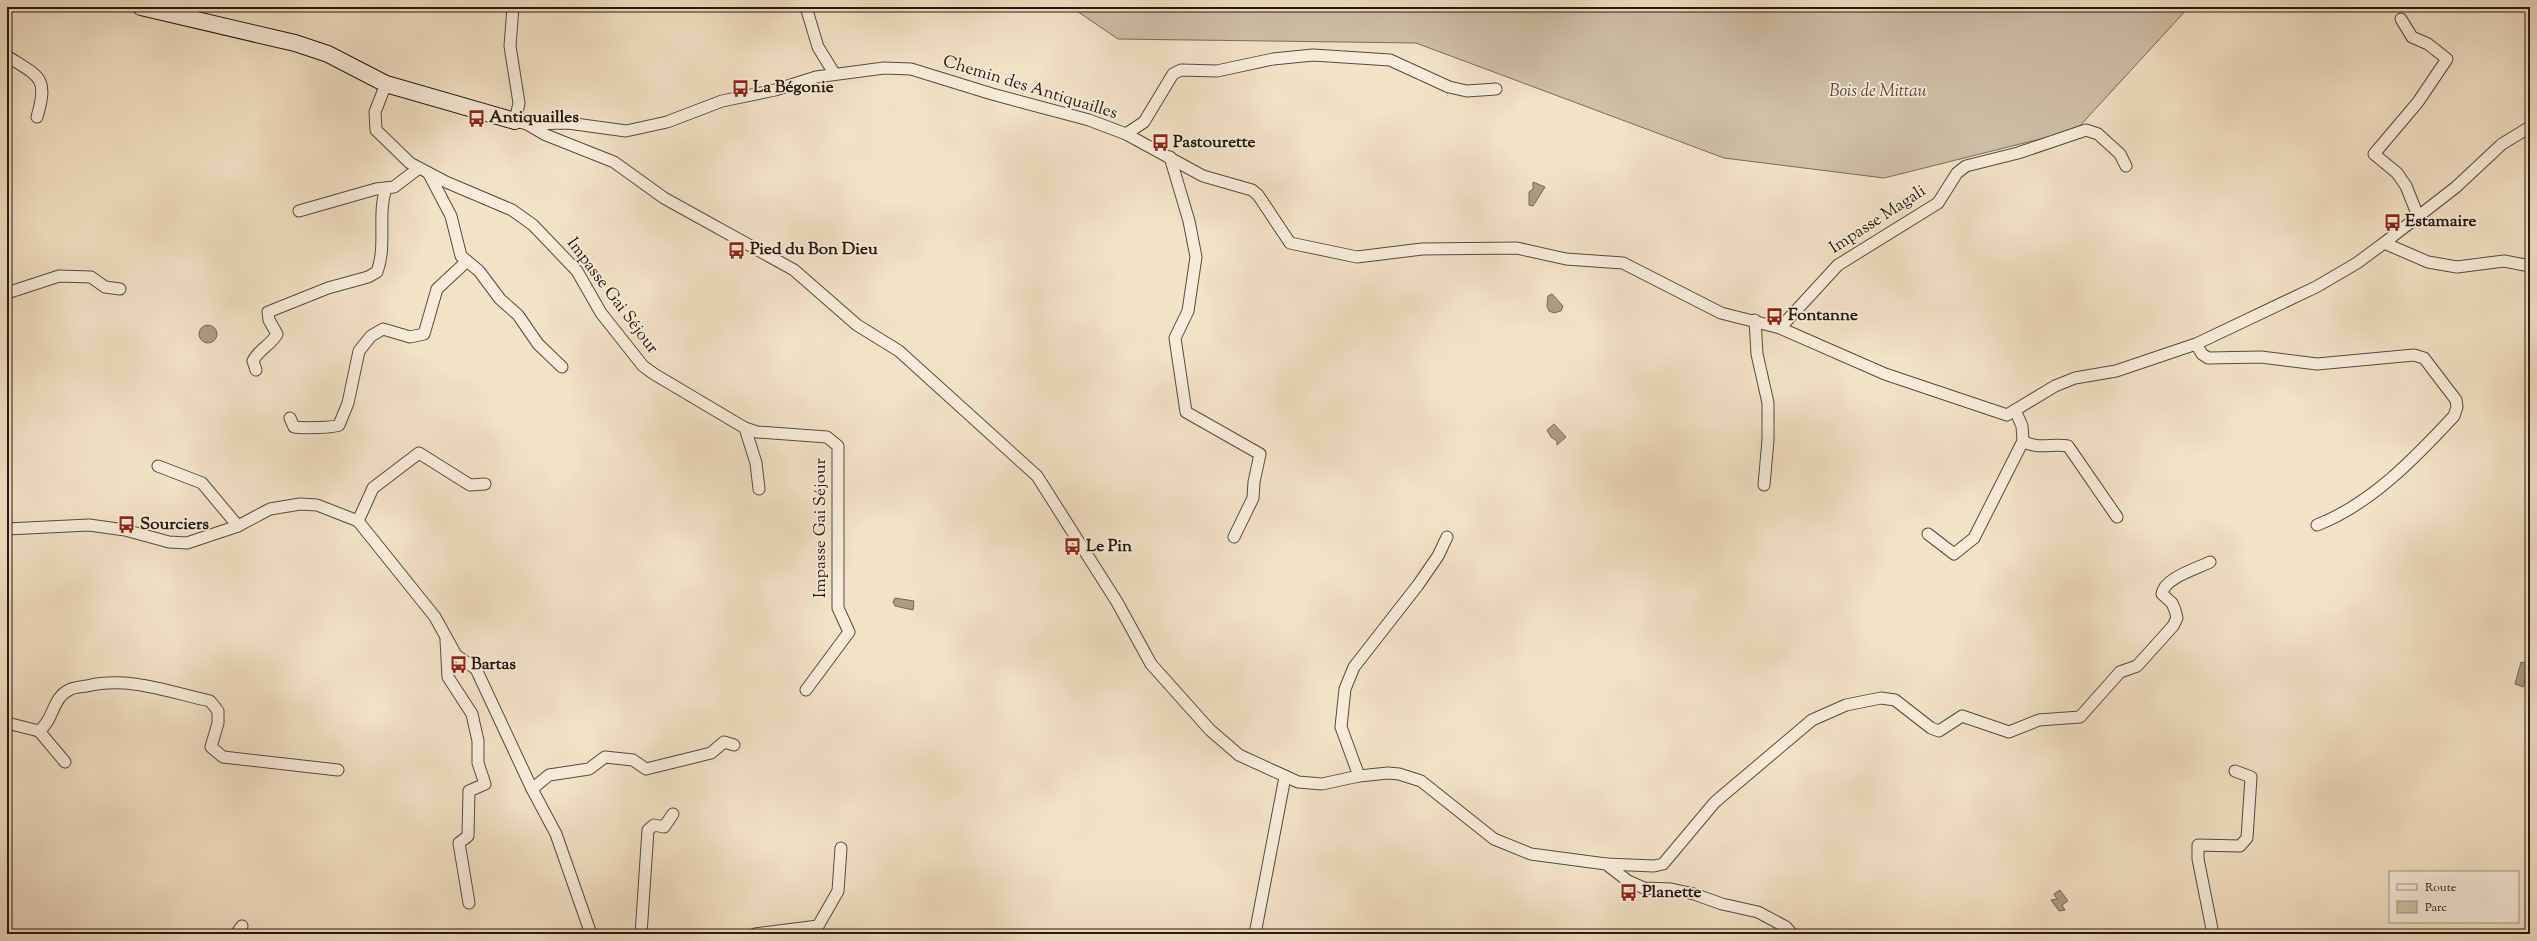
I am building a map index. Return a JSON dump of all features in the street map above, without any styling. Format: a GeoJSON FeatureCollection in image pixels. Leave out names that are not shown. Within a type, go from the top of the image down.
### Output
{"type":"FeatureCollection","features":[{"type":"Feature","properties":{"kind":"street"},"geometry":{"type":"LineString","coordinates":[[141,7],[295,43],[328,54],[386,84],[468,109],[521,122],[546,135],[614,162],[664,198],[794,270],[857,325],[899,351],[1037,476],[1117,602],[1151,664],[1167,684],[1226,745],[1238,755],[1262,764],[1285,777],[1298,782],[1322,784],[1359,776],[1388,772],[1422,781],[1494,839],[1531,854],[1606,864],[1654,866],[1663,864],[1715,802],[1812,720],[1846,705],[1882,698],[1895,700],[1931,728],[1938,731],[1962,716],[2008,732],[2039,720],[2080,717],[2120,672],[2137,666],[2173,626],[2177,618],[2175,610],[2172,603],[2162,594],[2163,588],[2170,580],[2210,562]]}},
{"type":"Feature","properties":{"kind":"street"},"geometry":{"type":"LineString","coordinates":[[513,7],[510,46],[521,122]]}},
{"type":"Feature","properties":{"kind":"street"},"geometry":{"type":"LineString","coordinates":[[806,7],[818,47],[834,73]]}},
{"type":"Feature","properties":{"kind":"street"},"geometry":{"type":"LineString","coordinates":[[2401,20],[2412,37],[2428,44],[2447,59],[2418,102],[2374,154],[2397,173],[2406,186],[2418,216]]}},
{"type":"Feature","properties":{"kind":"street"},"geometry":{"type":"LineString","coordinates":[[1126,134],[1144,122],[1173,74],[1181,70],[1217,71],[1273,58],[1314,55],[1390,60],[1449,87],[1467,92],[1496,89]]}},
{"type":"Feature","properties":{"kind":"street"},"geometry":{"type":"LineString","coordinates":[[7,56],[36,75],[43,84],[44,95],[37,117]]}},
{"type":"Feature","properties":{"kind":"street","name":"Chemin des Antiquailles"},"geometry":{"type":"LineString","coordinates":[[521,122],[568,124],[626,131],[666,122],[722,102],[834,73],[884,68],[911,70],[992,94],[1089,120],[1126,134],[1203,176],[1252,190],[1258,195],[1290,243],[1357,257],[1422,249],[1517,248],[1566,259],[1623,264],[1721,313],[1755,320],[1780,328],[1885,374],[2007,415],[2055,386],[2075,378],[2116,371],[2196,344],[2316,287],[2357,263],[2384,243],[2456,187],[2502,144],[2530,127]]}},
{"type":"Feature","properties":{"kind":"street","name":"Impasse Gai Séjour"},"geometry":{"type":"LineString","coordinates":[[386,84],[374,112],[376,130],[410,163],[429,174],[512,210],[533,225],[577,271],[601,313],[643,366],[708,408],[745,428],[757,432],[827,438],[838,446],[838,608],[849,632],[806,690]]}},
{"type":"Feature","properties":{"kind":"street","name":"Impasse Magali"},"geometry":{"type":"LineString","coordinates":[[1780,328],[1838,265],[1938,203],[1957,173],[1966,166],[2018,153],[2086,130],[2098,134],[2120,154],[2126,166]]}},
{"type":"Feature","properties":{"kind":"street"},"geometry":{"type":"LineString","coordinates":[[1170,157],[1189,220],[1196,257],[1188,311],[1175,338],[1186,412],[1260,454],[1254,482],[1253,498],[1234,537]]}},
{"type":"Feature","properties":{"kind":"street"},"geometry":{"type":"LineString","coordinates":[[299,211],[394,187],[419,168]]}},
{"type":"Feature","properties":{"kind":"street"},"geometry":{"type":"LineString","coordinates":[[429,174],[451,216],[461,256],[479,271],[500,299],[518,315],[538,344],[562,367]]}},
{"type":"Feature","properties":{"kind":"street"},"geometry":{"type":"LineString","coordinates":[[256,370],[253,361],[258,351],[273,341],[277,334],[269,320],[268,312],[328,288],[368,277],[377,272],[381,242],[382,200],[386,188]]}},
{"type":"Feature","properties":{"kind":"street"},"geometry":{"type":"LineString","coordinates":[[2384,243],[2428,262],[2457,267],[2504,261],[2530,266]]}},
{"type":"Feature","properties":{"kind":"street"},"geometry":{"type":"LineString","coordinates":[[290,418],[294,426],[306,430],[318,426],[334,428],[339,425],[348,403],[358,351],[371,336],[383,330],[410,337],[424,334],[437,289],[466,261]]}},
{"type":"Feature","properties":{"kind":"street"},"geometry":{"type":"LineString","coordinates":[[7,293],[59,276],[91,277],[105,287],[120,289]]}},
{"type":"Feature","properties":{"kind":"street"},"geometry":{"type":"LineString","coordinates":[[1755,320],[1757,354],[1768,402],[1768,440],[1764,485]]}},
{"type":"Feature","properties":{"kind":"street"},"geometry":{"type":"LineString","coordinates":[[2196,344],[2202,354],[2208,358],[2261,357],[2318,364],[2414,354],[2424,358],[2456,400],[2457,407],[2454,416],[2412,461],[2343,515],[2317,525]]}},
{"type":"Feature","properties":{"kind":"street"},"geometry":{"type":"LineString","coordinates":[[1928,534],[1954,554],[1974,538],[2022,441],[2022,426],[2015,410]]}},
{"type":"Feature","properties":{"kind":"street"},"geometry":{"type":"LineString","coordinates":[[745,428],[756,463],[759,489]]}},
{"type":"Feature","properties":{"kind":"street"},"geometry":{"type":"LineString","coordinates":[[2022,441],[2032,447],[2057,444],[2068,446],[2116,517]]}},
{"type":"Feature","properties":{"kind":"street"},"geometry":{"type":"LineString","coordinates":[[358,521],[373,488],[419,453],[470,485],[485,484]]}},
{"type":"Feature","properties":{"kind":"street"},"geometry":{"type":"LineString","coordinates":[[158,466],[202,483],[220,502],[238,526]]}},
{"type":"Feature","properties":{"kind":"street"},"geometry":{"type":"LineString","coordinates":[[7,529],[89,525],[125,530],[170,542],[187,543],[238,526],[270,509],[300,504],[317,505],[358,521],[435,617],[456,655],[476,669],[532,789],[556,834],[591,934]]}},
{"type":"Feature","properties":{"kind":"street"},"geometry":{"type":"LineString","coordinates":[[1359,776],[1341,727],[1346,689],[1354,667],[1418,585],[1438,556],[1447,537]]}},
{"type":"Feature","properties":{"kind":"street"},"geometry":{"type":"LineString","coordinates":[[445,635],[448,677],[472,714],[478,741],[478,763],[485,784],[469,791],[468,836],[459,843],[469,903]]}},
{"type":"Feature","properties":{"kind":"street"},"geometry":{"type":"LineString","coordinates":[[39,731],[48,725],[57,700],[68,690],[112,681],[133,682],[210,701],[218,711],[218,723],[211,747],[223,757],[338,770]]}},
{"type":"Feature","properties":{"kind":"street"},"geometry":{"type":"LineString","coordinates":[[7,723],[39,731],[65,762]]}},
{"type":"Feature","properties":{"kind":"street"},"geometry":{"type":"LineString","coordinates":[[532,789],[549,775],[589,769],[604,757],[633,760],[646,769],[711,753],[724,742],[734,745]]}},
{"type":"Feature","properties":{"kind":"street"},"geometry":{"type":"LineString","coordinates":[[2213,934],[2198,859],[2198,845],[2240,846],[2247,838],[2251,777],[2235,771]]}},
{"type":"Feature","properties":{"kind":"street"},"geometry":{"type":"LineString","coordinates":[[1255,934],[1285,777]]}},
{"type":"Feature","properties":{"kind":"street"},"geometry":{"type":"LineString","coordinates":[[641,934],[648,830],[654,825],[664,827],[672,814]]}},
{"type":"Feature","properties":{"kind":"street"},"geometry":{"type":"LineString","coordinates":[[754,934],[818,930],[838,891],[840,848]]}},
{"type":"Feature","properties":{"kind":"street"},"geometry":{"type":"LineString","coordinates":[[1606,864],[1628,881],[1644,888],[1671,889],[1694,894],[1722,904],[1758,912],[1786,927],[1792,934]]}},
{"type":"Feature","properties":{"kind":"green space","name":"Bois de Mittau"},"geometry":{"type":"Polygon","coordinates":[[[1071,7],[2189,7],[2076,130],[1884,178],[1724,158],[1416,43],[1118,39],[1071,7]]]}},
{"type":"Feature","properties":{"kind":"shaded area"},"geometry":{"type":"Polygon","coordinates":[[[1533,182],[1545,187],[1533,206],[1529,205],[1529,192],[1533,189],[1533,182]]]}},
{"type":"Feature","properties":{"kind":"shaded area"},"geometry":{"type":"Polygon","coordinates":[[[1552,294],[1563,306],[1561,311],[1554,313],[1549,311],[1547,306],[1548,296],[1552,294]]]}},
{"type":"Feature","properties":{"kind":"shaded area"},"geometry":{"type":"Polygon","coordinates":[[[208,325],[214,328],[217,334],[214,340],[208,343],[202,340],[199,334],[202,328],[208,325]]]}},
{"type":"Feature","properties":{"kind":"shaded area"},"geometry":{"type":"Polygon","coordinates":[[[1554,424],[1566,437],[1557,445],[1557,441],[1551,437],[1547,430],[1554,424]]]}},
{"type":"Feature","properties":{"kind":"shaded area"},"geometry":{"type":"Polygon","coordinates":[[[895,598],[914,601],[913,610],[895,606],[893,602],[895,598]]]}},
{"type":"Feature","properties":{"kind":"shaded area"},"geometry":{"type":"Polygon","coordinates":[[[2521,662],[2529,664],[2523,687],[2515,684],[2521,662]]]}},
{"type":"Feature","properties":{"kind":"shaded area"},"geometry":{"type":"Polygon","coordinates":[[[2060,890],[2068,901],[2062,905],[2065,910],[2059,911],[2051,900],[2057,899],[2054,894],[2060,890]]]}},
{"type":"Feature","properties":{"kind":"place","name":"La Bégonie"},"geometry":{"type":"Point","coordinates":[740,88]}},
{"type":"Feature","properties":{"kind":"place","name":"Antiquailles"},"geometry":{"type":"Point","coordinates":[476,118]}},
{"type":"Feature","properties":{"kind":"place","name":"Pastourette"},"geometry":{"type":"Point","coordinates":[1160,143]}},
{"type":"Feature","properties":{"kind":"place","name":"Estamaire"},"geometry":{"type":"Point","coordinates":[2392,222]}},
{"type":"Feature","properties":{"kind":"place","name":"Pied du Bon Dieu"},"geometry":{"type":"Point","coordinates":[737,250]}},
{"type":"Feature","properties":{"kind":"place","name":"Fontanne"},"geometry":{"type":"Point","coordinates":[1775,316]}},
{"type":"Feature","properties":{"kind":"place","name":"Sourciers"},"geometry":{"type":"Point","coordinates":[127,525]}},
{"type":"Feature","properties":{"kind":"place","name":"Le Pin"},"geometry":{"type":"Point","coordinates":[1073,547]}},
{"type":"Feature","properties":{"kind":"place","name":"Bartas"},"geometry":{"type":"Point","coordinates":[458,665]}},
{"type":"Feature","properties":{"kind":"place","name":"Planette"},"geometry":{"type":"Point","coordinates":[1629,893]}}]}
